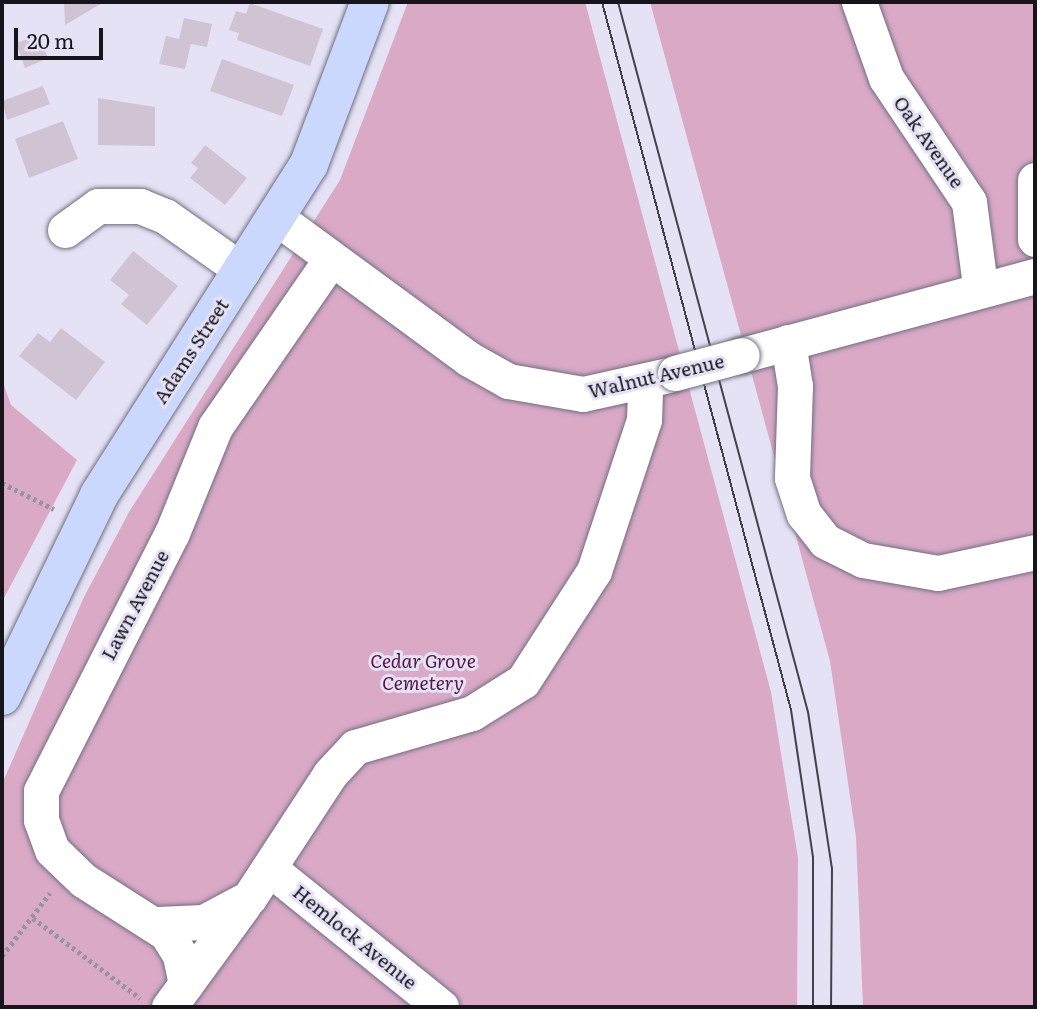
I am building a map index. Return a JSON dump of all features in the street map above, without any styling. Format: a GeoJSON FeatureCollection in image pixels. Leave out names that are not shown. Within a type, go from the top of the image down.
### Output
{"type":"FeatureCollection","features":[{"type":"Feature","properties":{"kind":"main road","name":"Adams Street"},"geometry":{"type":"LineString","coordinates":[[2,696],[83,523],[277,218],[319,142],[370,2]]}},
{"type":"Feature","properties":{"kind":"street","name":"Oak Avenue"},"geometry":{"type":"LineString","coordinates":[[859,2],[886,78],[963,191],[977,230],[980,286]]}},
{"type":"Feature","properties":{"kind":"street"},"geometry":{"type":"LineString","coordinates":[[977,230],[1033,228],[1035,180]]}},
{"type":"Feature","properties":{"kind":"street"},"geometry":{"type":"LineString","coordinates":[[65,230],[98,206],[140,206],[165,216],[243,271]]}},
{"type":"Feature","properties":{"kind":"street","name":"Walnut Avenue"},"geometry":{"type":"LineString","coordinates":[[277,218],[331,259],[508,381],[564,394],[660,378],[980,286],[1035,275]]}},
{"type":"Feature","properties":{"kind":"street","name":"Lawn Avenue"},"geometry":{"type":"LineString","coordinates":[[177,996],[180,955],[156,924],[68,867],[41,820],[51,762],[160,558],[215,427],[331,259]]}},
{"type":"Feature","properties":{"kind":"street"},"geometry":{"type":"LineString","coordinates":[[788,342],[794,386],[792,478],[804,514],[825,541],[863,561],[938,573],[1035,552]]}},
{"type":"Feature","properties":{"kind":"street"},"geometry":{"type":"LineString","coordinates":[[177,996],[249,898],[330,774],[355,747],[489,706],[540,660],[603,551],[660,378]]}},
{"type":"Feature","properties":{"kind":"street","name":"Hemlock Avenue"},"geometry":{"type":"LineString","coordinates":[[269,868],[441,1007]]}},
{"type":"Feature","properties":{"kind":"street"},"geometry":{"type":"LineString","coordinates":[[156,924],[204,922],[249,898]]}},
{"type":"Feature","properties":{"kind":"path"},"geometry":{"type":"LineString","coordinates":[[2,482],[83,523]]}},
{"type":"Feature","properties":{"kind":"path"},"geometry":{"type":"LineString","coordinates":[[2,956],[33,918],[68,867]]}},
{"type":"Feature","properties":{"kind":"path"},"geometry":{"type":"LineString","coordinates":[[33,918],[152,1007]]}},
{"type":"Feature","properties":{"kind":"green space","name":"Cedar Grove Cemetery"},"geometry":{"type":"Polygon","coordinates":[[[408,2],[585,2],[771,692],[798,858],[797,1007],[2,1007],[2,784],[84,597],[129,512],[340,180],[408,2]]]}},
{"type":"Feature","properties":{"kind":"green space"},"geometry":{"type":"Polygon","coordinates":[[[650,2],[1035,2],[1035,1007],[863,1007],[856,837],[830,661],[650,2]]]}},
{"type":"Feature","properties":{"kind":"green space"},"geometry":{"type":"Polygon","coordinates":[[[2,380],[11,405],[77,460],[2,602],[2,380]]]}},
{"type":"Feature","properties":{"kind":"building"},"geometry":{"type":"Polygon","coordinates":[[[64,2],[104,2],[65,25],[64,2]]]}},
{"type":"Feature","properties":{"kind":"building"},"geometry":{"type":"Polygon","coordinates":[[[250,3],[323,29],[310,66],[237,40],[239,33],[229,30],[236,11],[246,14],[250,3]]]}},
{"type":"Feature","properties":{"kind":"building"},"geometry":{"type":"Polygon","coordinates":[[[184,18],[212,24],[207,47],[191,44],[185,69],[159,64],[166,36],[179,39],[184,18]]]}},
{"type":"Feature","properties":{"kind":"building"},"geometry":{"type":"Polygon","coordinates":[[[39,35],[48,58],[25,68],[16,43],[39,35]]]}},
{"type":"Feature","properties":{"kind":"building"},"geometry":{"type":"Polygon","coordinates":[[[222,59],[294,85],[282,116],[210,91],[222,59]]]}},
{"type":"Feature","properties":{"kind":"building"},"geometry":{"type":"Polygon","coordinates":[[[43,86],[50,104],[7,120],[2,101],[43,86]]]}},
{"type":"Feature","properties":{"kind":"building"},"geometry":{"type":"Polygon","coordinates":[[[98,98],[155,107],[155,146],[98,145],[98,98]]]}},
{"type":"Feature","properties":{"kind":"building"},"geometry":{"type":"Polygon","coordinates":[[[63,121],[78,159],[29,178],[15,139],[63,121]]]}},
{"type":"Feature","properties":{"kind":"building"},"geometry":{"type":"Polygon","coordinates":[[[205,145],[247,178],[225,205],[190,178],[198,168],[191,163],[205,145]]]}},
{"type":"Feature","properties":{"kind":"building"},"geometry":{"type":"Polygon","coordinates":[[[133,251],[178,286],[147,325],[121,304],[129,295],[110,280],[133,251]]]}},
{"type":"Feature","properties":{"kind":"building"},"geometry":{"type":"Polygon","coordinates":[[[61,328],[105,362],[76,400],[19,356],[38,333],[50,342],[61,328]]]}},
{"type":"Feature","properties":{"kind":"tram line"},"geometry":{"type":"LineString","coordinates":[[602,2],[791,710],[813,857],[813,1007]]}},
{"type":"Feature","properties":{"kind":"tram line"},"geometry":{"type":"LineString","coordinates":[[618,2],[808,712],[832,868],[831,1007]]}}]}
